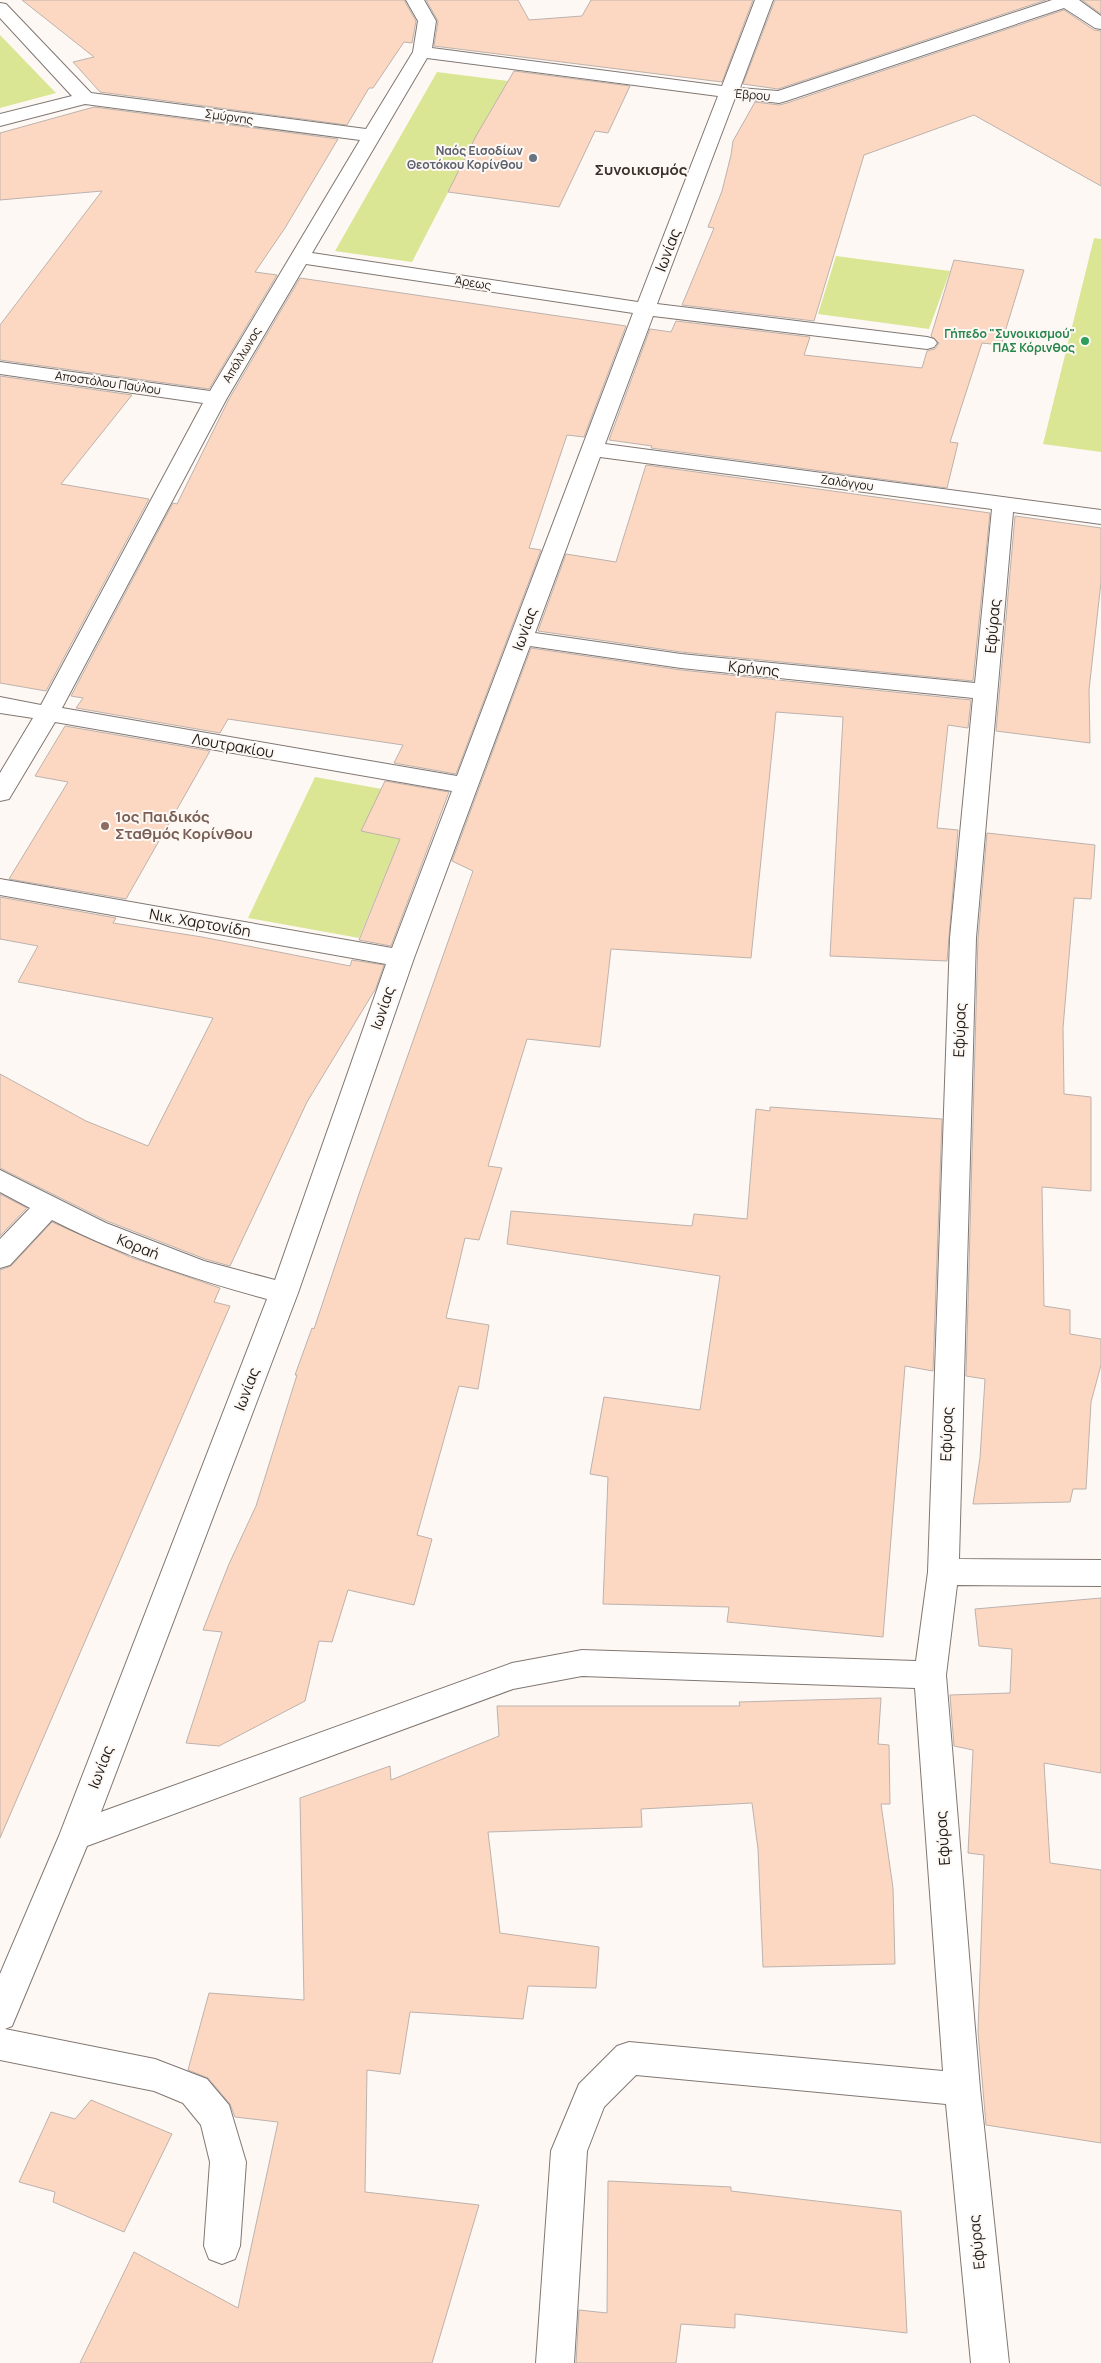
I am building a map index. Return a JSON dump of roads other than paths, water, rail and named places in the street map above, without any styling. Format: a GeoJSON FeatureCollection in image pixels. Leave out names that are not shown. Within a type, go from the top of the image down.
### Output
{"type":"FeatureCollection","features":[{"type":"Feature","properties":{"kind":"street"},"geometry":{"type":"LineString","coordinates":[[0,120],[85,98],[0,7],[5,0]]}},
{"type":"Feature","properties":{"kind":"street","name":"Απόλλωνος"},"geometry":{"type":"LineString","coordinates":[[0,793],[48,714],[216,398],[422,52],[427,21],[415,0]]}},
{"type":"Feature","properties":{"kind":"street","name":"Ιωνίας"},"geometry":{"type":"LineString","coordinates":[[0,2015],[75,1836],[284,1293],[401,958],[644,309],[764,0]]}},
{"type":"Feature","properties":{"kind":"street"},"geometry":{"type":"LineString","coordinates":[[1068,1],[1101,24]]}},
{"type":"Feature","properties":{"kind":"street","name":"Έβρου"},"geometry":{"type":"LineString","coordinates":[[422,52],[779,97],[1068,1]]}},
{"type":"Feature","properties":{"kind":"street","name":"Σμύρνης"},"geometry":{"type":"LineString","coordinates":[[85,98],[373,136]]}},
{"type":"Feature","properties":{"kind":"street","name":"Άρεως"},"geometry":{"type":"LineString","coordinates":[[301,257],[644,309],[927,343]]}},
{"type":"Feature","properties":{"kind":"street","name":"Αποστόλου Παύλου"},"geometry":{"type":"LineString","coordinates":[[0,368],[216,398]]}},
{"type":"Feature","properties":{"kind":"street","name":"Ζαλόγγου"},"geometry":{"type":"LineString","coordinates":[[592,449],[1101,518]]}},
{"type":"Feature","properties":{"kind":"street","name":"Εφύρας"},"geometry":{"type":"LineString","coordinates":[[990,2363],[962,2089],[930,1675],[943,1572],[963,938],[1003,504]]}},
{"type":"Feature","properties":{"kind":"street","name":"Κρήνης"},"geometry":{"type":"LineString","coordinates":[[521,638],[681,661],[987,692]]}},
{"type":"Feature","properties":{"kind":"street","name":"Λουτρακίου"},"geometry":{"type":"LineString","coordinates":[[0,705],[467,786]]}},
{"type":"Feature","properties":{"kind":"street","name":"Νικ. Χαρτονίδη"},"geometry":{"type":"LineString","coordinates":[[0,888],[401,958]]}},
{"type":"Feature","properties":{"kind":"street","name":"Κοραή"},"geometry":{"type":"LineString","coordinates":[[0,1180],[96,1230],[198,1270],[284,1293]]}},
{"type":"Feature","properties":{"kind":"street"},"geometry":{"type":"LineString","coordinates":[[0,1257],[48,1206]]}},
{"type":"Feature","properties":{"kind":"street"},"geometry":{"type":"LineString","coordinates":[[943,1572],[1101,1573]]}},
{"type":"Feature","properties":{"kind":"street"},"geometry":{"type":"LineString","coordinates":[[75,1836],[512,1676],[582,1663],[930,1675]]}},
{"type":"Feature","properties":{"kind":"street"},"geometry":{"type":"LineString","coordinates":[[0,2044],[155,2074],[195,2091],[217,2117],[228,2162],[222,2246]]}},
{"type":"Feature","properties":{"kind":"street"},"geometry":{"type":"LineString","coordinates":[[555,2363],[569,2151],[591,2096],[629,2058],[962,2089]]}},
{"type":"Feature","properties":{"kind":"place","name":"Ναός Εισοδίων Θεοτόκου Κορίνθου"},"geometry":{"type":"Point","coordinates":[533,158]}},
{"type":"Feature","properties":{"kind":"place","name":"Γήπεδο \"Συνοικισμού\" ΠΑΣ Κόρινθος"},"geometry":{"type":"Point","coordinates":[1085,341]}},
{"type":"Feature","properties":{"kind":"place","name":"1ος Παιδικός Σταθμός Κορίνθου"},"geometry":{"type":"Point","coordinates":[105,826]}},
{"type":"Feature","properties":{"kind":"district","name":"Συνοικισμός"},"geometry":{"type":"Point","coordinates":[641,170]}}]}
